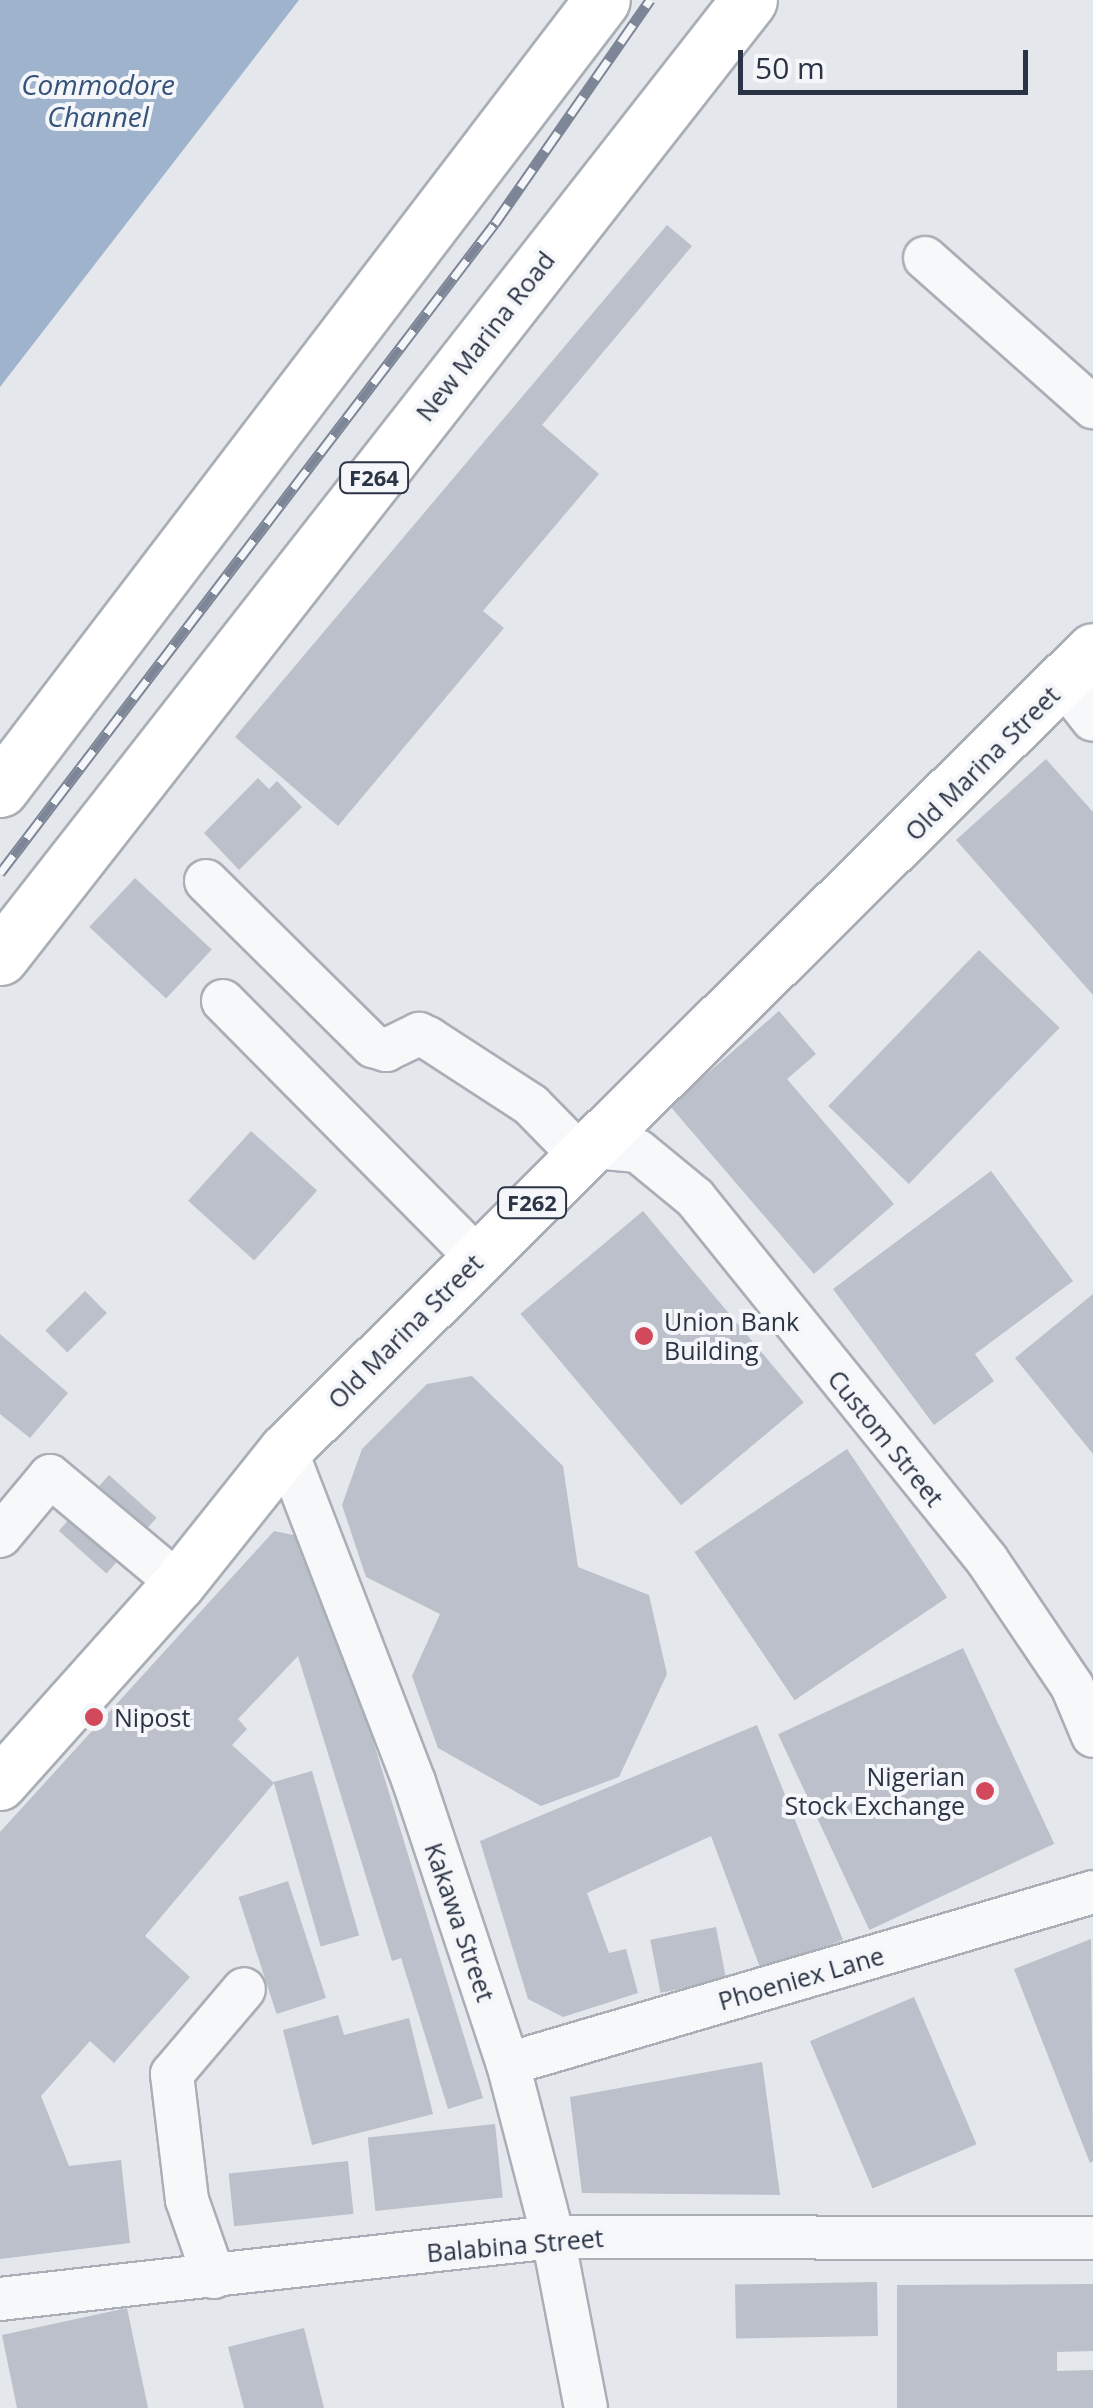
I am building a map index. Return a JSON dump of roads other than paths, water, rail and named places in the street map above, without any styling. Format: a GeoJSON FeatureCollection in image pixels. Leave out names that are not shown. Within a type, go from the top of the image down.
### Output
{"type":"FeatureCollection","features":[{"type":"Feature","properties":{"kind":"highway"},"geometry":{"type":"LineString","coordinates":[[0,789],[602,0]]}},
{"type":"Feature","properties":{"kind":"highway","name":"New Marina Road"},"geometry":{"type":"LineString","coordinates":[[0,957],[750,0]]}},
{"type":"Feature","properties":{"kind":"main road","name":"Old Marina Street"},"geometry":{"type":"LineString","coordinates":[[0,1784],[179,1584],[286,1450],[587,1151],[1083,684]]}},
{"type":"Feature","properties":{"kind":"street"},"geometry":{"type":"LineString","coordinates":[[925,258],[1093,408]]}},
{"type":"Feature","properties":{"kind":"street"},"geometry":{"type":"LineString","coordinates":[[206,880],[374,1046],[386,1050],[419,1034],[428,1038],[531,1105],[587,1151]]}},
{"type":"Feature","properties":{"kind":"street"},"geometry":{"type":"LineString","coordinates":[[223,1000],[476,1258]]}},
{"type":"Feature","properties":{"kind":"street","name":"Custom Street"},"geometry":{"type":"LineString","coordinates":[[587,1151],[638,1151],[694,1198],[987,1560],[1072,1686],[1093,1736]]}},
{"type":"Feature","properties":{"kind":"street","name":"Kakawa Street"},"geometry":{"type":"LineString","coordinates":[[286,1450],[414,1782],[508,2064],[553,2237],[586,2408]]}},
{"type":"Feature","properties":{"kind":"street"},"geometry":{"type":"LineString","coordinates":[[0,1536],[50,1476],[179,1584]]}},
{"type":"Feature","properties":{"kind":"street","name":"Phoeniex Lane"},"geometry":{"type":"LineString","coordinates":[[508,2064],[1093,1892]]}},
{"type":"Feature","properties":{"kind":"street"},"geometry":{"type":"LineString","coordinates":[[214,2276],[187,2200],[172,2074],[244,1989]]}},
{"type":"Feature","properties":{"kind":"street","name":"Balabina Street"},"geometry":{"type":"LineString","coordinates":[[0,2299],[553,2237],[1093,2238]]}},
{"type":"Feature","properties":{"kind":"water","name":"Commodore Channel"},"geometry":{"type":"Polygon","coordinates":[[[0,0],[299,0],[0,387],[0,0]]]}},
{"type":"Feature","properties":{"kind":"railway"},"geometry":{"type":"LineString","coordinates":[[0,873],[495,223],[650,0]]}},
{"type":"Feature","properties":{"kind":"place","name":"Union Bank Building"},"geometry":{"type":"Point","coordinates":[644,1336]}},
{"type":"Feature","properties":{"kind":"place","name":"Nipost"},"geometry":{"type":"Point","coordinates":[94,1717]}},
{"type":"Feature","properties":{"kind":"place","name":"Nigerian Stock Exchange"},"geometry":{"type":"Point","coordinates":[985,1791]}}]}
